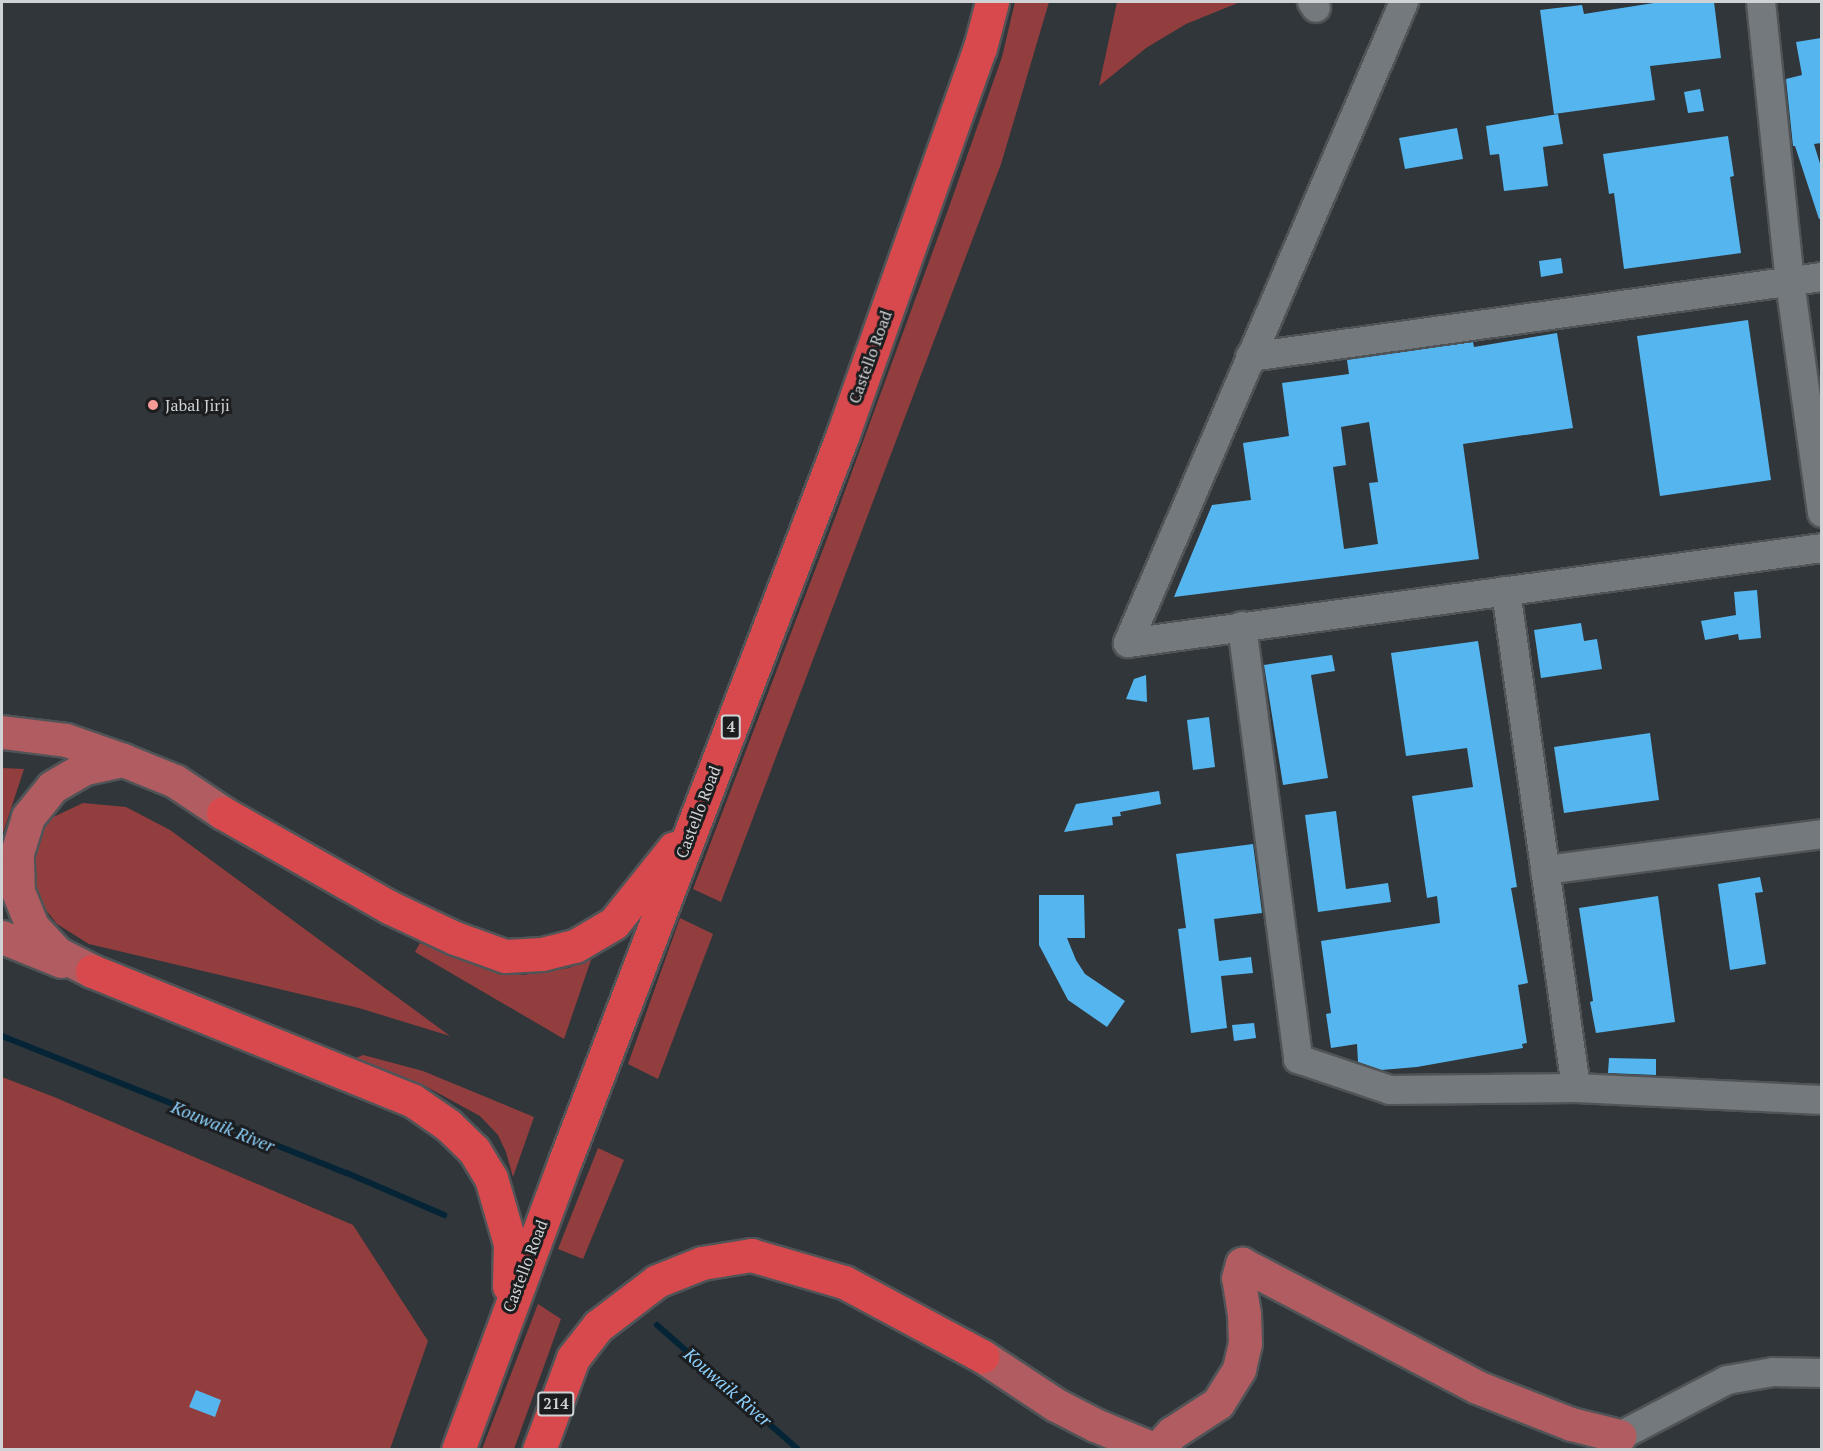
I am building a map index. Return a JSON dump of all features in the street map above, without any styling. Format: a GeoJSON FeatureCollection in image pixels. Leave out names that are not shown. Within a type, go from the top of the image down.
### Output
{"type":"FeatureCollection","features":[{"type":"Feature","properties":{"kind":"highway","name":"Castello Road"},"geometry":{"type":"LineString","coordinates":[[458,1449],[502,1327],[843,434],[980,48],[992,2]]}},
{"type":"Feature","properties":{"kind":"highway"},"geometry":{"type":"LineString","coordinates":[[223,813],[389,907],[455,938],[505,956],[542,954],[575,946],[614,923],[694,823]]}},
{"type":"Feature","properties":{"kind":"highway"},"geometry":{"type":"LineString","coordinates":[[92,970],[412,1100],[448,1125],[474,1150],[491,1178],[510,1244],[510,1277],[502,1327]]}},
{"type":"Feature","properties":{"kind":"highway","name":"214"},"geometry":{"type":"LineString","coordinates":[[539,1449],[573,1359],[613,1313],[657,1281],[702,1263],[751,1256],[844,1282],[982,1356]]}},
{"type":"Feature","properties":{"kind":"main road"},"geometry":{"type":"LineString","coordinates":[[2,732],[66,740],[123,760],[175,781],[223,813]]}},
{"type":"Feature","properties":{"kind":"main road"},"geometry":{"type":"LineString","coordinates":[[92,970],[58,954],[32,926],[18,891],[16,853],[28,817],[52,788],[85,768],[123,760]]}},
{"type":"Feature","properties":{"kind":"main road"},"geometry":{"type":"LineString","coordinates":[[2,937],[45,957],[92,970]]}},
{"type":"Feature","properties":{"kind":"main road"},"geometry":{"type":"LineString","coordinates":[[982,1356],[1056,1405],[1095,1425],[1157,1449],[1172,1433],[1218,1403],[1239,1369],[1245,1343],[1244,1314],[1238,1278],[1242,1264],[1477,1388],[1542,1414],[1620,1436]]}},
{"type":"Feature","properties":{"kind":"street"},"geometry":{"type":"LineString","coordinates":[[1404,2],[1128,643],[1821,548]]}},
{"type":"Feature","properties":{"kind":"street"},"geometry":{"type":"LineString","coordinates":[[1761,2],[1790,282],[1821,513]]}},
{"type":"Feature","properties":{"kind":"street"},"geometry":{"type":"LineString","coordinates":[[1250,357],[1821,277]]}},
{"type":"Feature","properties":{"kind":"street"},"geometry":{"type":"LineString","coordinates":[[1506,591],[1576,1088]]}},
{"type":"Feature","properties":{"kind":"street"},"geometry":{"type":"LineString","coordinates":[[1242,626],[1298,1059],[1390,1090],[1576,1088],[1821,1100]]}},
{"type":"Feature","properties":{"kind":"street"},"geometry":{"type":"LineString","coordinates":[[1545,870],[1821,834]]}},
{"type":"Feature","properties":{"kind":"street"},"geometry":{"type":"LineString","coordinates":[[1620,1436],[1727,1380],[1773,1372],[1821,1373]]}},
{"type":"Feature","properties":{"kind":"shaded area"},"geometry":{"type":"Polygon","coordinates":[[[1015,2],[1049,2],[1001,164],[721,902],[693,889],[835,518],[948,210],[1002,57],[1015,2]]]}},
{"type":"Feature","properties":{"kind":"shaded area"},"geometry":{"type":"Polygon","coordinates":[[[1117,2],[1240,2],[1186,24],[1146,48],[1099,86],[1117,2]]]}},
{"type":"Feature","properties":{"kind":"shaded area"},"geometry":{"type":"Polygon","coordinates":[[[2,768],[24,769],[2,836],[2,768]]]}},
{"type":"Feature","properties":{"kind":"shaded area"},"geometry":{"type":"Polygon","coordinates":[[[83,803],[126,807],[170,830],[450,1036],[359,1008],[89,944],[57,924],[31,891],[30,849],[47,820],[83,803]]]}},
{"type":"Feature","properties":{"kind":"shaded area"},"geometry":{"type":"Polygon","coordinates":[[[680,918],[713,934],[658,1079],[628,1064],[680,918]]]}},
{"type":"Feature","properties":{"kind":"shaded area"},"geometry":{"type":"Polygon","coordinates":[[[420,943],[523,975],[569,968],[592,957],[564,1039],[415,952],[420,943]]]}},
{"type":"Feature","properties":{"kind":"shaded area"},"geometry":{"type":"Polygon","coordinates":[[[363,1055],[423,1071],[534,1117],[513,1177],[506,1152],[498,1135],[480,1116],[427,1087],[356,1058],[363,1055]]]}},
{"type":"Feature","properties":{"kind":"shaded area"},"geometry":{"type":"Polygon","coordinates":[[[2,1077],[353,1225],[428,1341],[390,1449],[2,1449],[2,1077]]]}},
{"type":"Feature","properties":{"kind":"shaded area"},"geometry":{"type":"Polygon","coordinates":[[[598,1148],[624,1160],[583,1259],[558,1249],[598,1148]]]}},
{"type":"Feature","properties":{"kind":"shaded area"},"geometry":{"type":"Polygon","coordinates":[[[538,1304],[561,1319],[514,1449],[482,1449],[538,1304]]]}},
{"type":"Feature","properties":{"kind":"building"},"geometry":{"type":"Polygon","coordinates":[[[1660,2],[1714,2],[1721,58],[1650,66],[1655,100],[1554,114],[1540,10],[1582,5],[1584,14],[1660,2]]]}},
{"type":"Feature","properties":{"kind":"building"},"geometry":{"type":"Polygon","coordinates":[[[1821,38],[1821,143],[1814,144],[1821,167],[1821,218],[1819,219],[1795,146],[1793,146],[1786,79],[1802,75],[1796,42],[1821,38]]]}},
{"type":"Feature","properties":{"kind":"building"},"geometry":{"type":"Polygon","coordinates":[[[1700,89],[1704,111],[1688,113],[1684,92],[1700,89]]]}},
{"type":"Feature","properties":{"kind":"building"},"geometry":{"type":"Polygon","coordinates":[[[1558,114],[1563,144],[1543,147],[1548,186],[1504,191],[1499,154],[1490,155],[1486,126],[1558,114]]]}},
{"type":"Feature","properties":{"kind":"building"},"geometry":{"type":"Polygon","coordinates":[[[1457,128],[1463,159],[1405,169],[1399,138],[1457,128]]]}},
{"type":"Feature","properties":{"kind":"building"},"geometry":{"type":"Polygon","coordinates":[[[1728,136],[1734,176],[1730,177],[1741,253],[1624,269],[1614,193],[1609,194],[1603,154],[1728,136]]]}},
{"type":"Feature","properties":{"kind":"building"},"geometry":{"type":"Polygon","coordinates":[[[1561,258],[1563,273],[1541,277],[1539,261],[1561,258]]]}},
{"type":"Feature","properties":{"kind":"building"},"geometry":{"type":"Polygon","coordinates":[[[1748,320],[1771,480],[1660,496],[1637,336],[1748,320]]]}},
{"type":"Feature","properties":{"kind":"building"},"geometry":{"type":"Polygon","coordinates":[[[1557,333],[1573,428],[1463,444],[1479,559],[1174,597],[1212,505],[1251,500],[1243,443],[1289,436],[1282,383],[1349,374],[1347,360],[1473,342],[1474,347],[1557,333]],[[1369,422],[1341,427],[1346,465],[1333,467],[1344,549],[1378,544],[1369,483],[1378,482],[1369,422]]]}},
{"type":"Feature","properties":{"kind":"building"},"geometry":{"type":"Polygon","coordinates":[[[1757,590],[1761,638],[1739,640],[1738,634],[1705,640],[1701,621],[1736,615],[1734,592],[1757,590]]]}},
{"type":"Feature","properties":{"kind":"building"},"geometry":{"type":"Polygon","coordinates":[[[1581,623],[1584,641],[1597,639],[1602,669],[1541,678],[1534,630],[1581,623]]]}},
{"type":"Feature","properties":{"kind":"building"},"geometry":{"type":"Polygon","coordinates":[[[1478,641],[1517,887],[1511,888],[1528,983],[1518,985],[1527,1043],[1522,1044],[1523,1048],[1417,1067],[1381,1070],[1358,1062],[1357,1044],[1331,1048],[1326,1014],[1331,1013],[1321,941],[1440,923],[1437,896],[1427,898],[1412,796],[1473,787],[1467,748],[1406,756],[1391,653],[1478,641]]]}},
{"type":"Feature","properties":{"kind":"building"},"geometry":{"type":"Polygon","coordinates":[[[1332,655],[1335,671],[1311,675],[1328,778],[1283,785],[1264,665],[1332,655]]]}},
{"type":"Feature","properties":{"kind":"building"},"geometry":{"type":"Polygon","coordinates":[[[1146,675],[1147,702],[1126,699],[1134,679],[1146,675]]]}},
{"type":"Feature","properties":{"kind":"building"},"geometry":{"type":"Polygon","coordinates":[[[1209,717],[1215,767],[1193,770],[1187,720],[1209,717]]]}},
{"type":"Feature","properties":{"kind":"building"},"geometry":{"type":"Polygon","coordinates":[[[1650,733],[1659,800],[1564,813],[1554,747],[1650,733]]]}},
{"type":"Feature","properties":{"kind":"building"},"geometry":{"type":"Polygon","coordinates":[[[1159,791],[1161,804],[1120,812],[1121,816],[1112,817],[1113,825],[1064,832],[1076,804],[1159,791]]]}},
{"type":"Feature","properties":{"kind":"building"},"geometry":{"type":"Polygon","coordinates":[[[1336,811],[1346,889],[1388,883],[1391,902],[1318,912],[1305,815],[1336,811]]]}},
{"type":"Feature","properties":{"kind":"building"},"geometry":{"type":"Polygon","coordinates":[[[1253,844],[1262,913],[1214,919],[1219,961],[1251,957],[1253,973],[1221,976],[1227,1028],[1191,1033],[1178,929],[1186,928],[1176,854],[1253,844]]]}},
{"type":"Feature","properties":{"kind":"building"},"geometry":{"type":"Polygon","coordinates":[[[1760,877],[1763,892],[1755,893],[1766,964],[1730,970],[1718,884],[1760,877]]]}},
{"type":"Feature","properties":{"kind":"building"},"geometry":{"type":"Polygon","coordinates":[[[1039,895],[1084,895],[1085,938],[1067,938],[1085,974],[1125,1001],[1107,1027],[1068,1000],[1039,945],[1039,895]]]}},
{"type":"Feature","properties":{"kind":"building"},"geometry":{"type":"Polygon","coordinates":[[[1658,896],[1675,1022],[1596,1033],[1579,908],[1658,896]]]}},
{"type":"Feature","properties":{"kind":"building"},"geometry":{"type":"Polygon","coordinates":[[[1254,1023],[1256,1038],[1234,1041],[1232,1025],[1254,1023]]]}},
{"type":"Feature","properties":{"kind":"building"},"geometry":{"type":"Polygon","coordinates":[[[1609,1058],[1656,1059],[1656,1075],[1608,1073],[1609,1058]]]}},
{"type":"Feature","properties":{"kind":"building"},"geometry":{"type":"Polygon","coordinates":[[[196,1390],[221,1400],[215,1417],[189,1407],[196,1390]]]}},
{"type":"Feature","properties":{"kind":"waterway","name":"Kouwaik River"},"geometry":{"type":"LineString","coordinates":[[2,1036],[347,1173],[444,1215]]}},
{"type":"Feature","properties":{"kind":"waterway","name":"Kouwaik River"},"geometry":{"type":"LineString","coordinates":[[657,1325],[799,1450]]}},
{"type":"Feature","properties":{"kind":"place","name":"Jabal Jirji"},"geometry":{"type":"Point","coordinates":[153,405]}}]}
